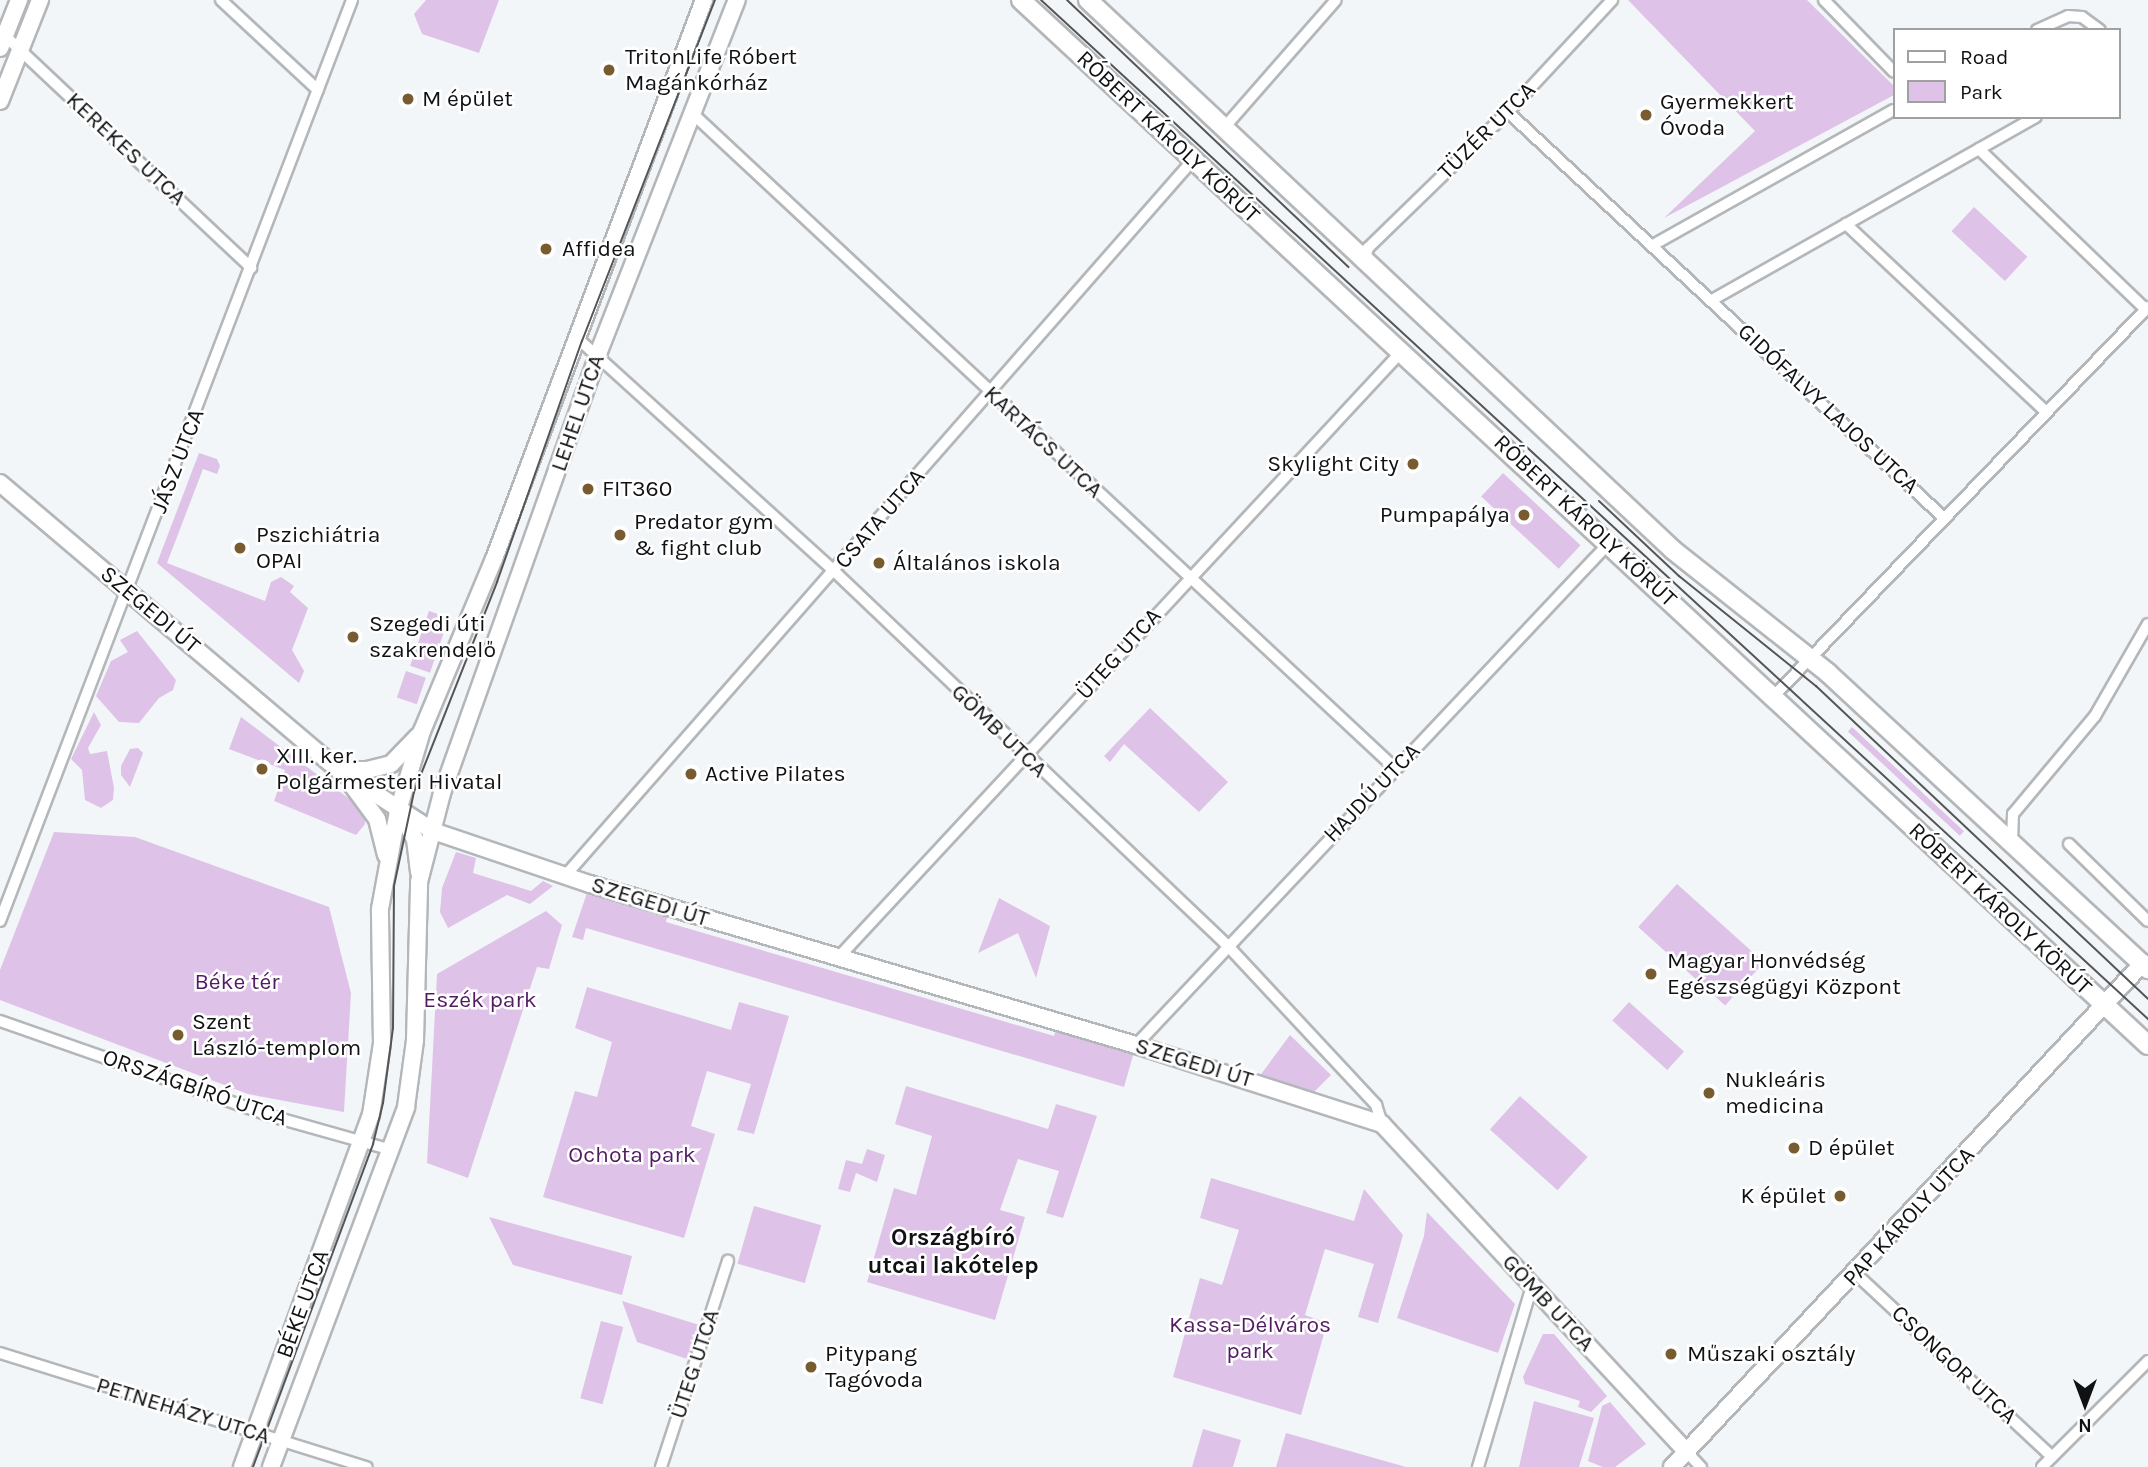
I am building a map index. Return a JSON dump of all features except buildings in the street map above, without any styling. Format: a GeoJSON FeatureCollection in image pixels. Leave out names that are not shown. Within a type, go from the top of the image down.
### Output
{"type":"FeatureCollection","features":[{"type":"Feature","properties":{"kind":"main road"},"geometry":{"type":"LineString","coordinates":[[2,38],[19,0]]}},
{"type":"Feature","properties":{"kind":"main road"},"geometry":{"type":"LineString","coordinates":[[0,101],[40,0]]}},
{"type":"Feature","properties":{"kind":"main road","name":"LEHEL UTCA"},"geometry":{"type":"LineString","coordinates":[[398,811],[422,731],[494,559],[575,336],[704,0]]}},
{"type":"Feature","properties":{"kind":"main road","name":"LEHEL UTCA"},"geometry":{"type":"LineString","coordinates":[[433,831],[442,793],[598,354],[737,0]]}},
{"type":"Feature","properties":{"kind":"main road","name":"RÓBERT KÁROLY KÖRÚT"},"geometry":{"type":"LineString","coordinates":[[1021,0],[2148,1045]]}},
{"type":"Feature","properties":{"kind":"main road","name":"RÓBERT KÁROLY KÖRÚT"},"geometry":{"type":"LineString","coordinates":[[1088,0],[1673,550],[1810,658],[2145,966]]}},
{"type":"Feature","properties":{"kind":"main road","name":"SZEGEDI ÚT"},"geometry":{"type":"LineString","coordinates":[[0,483],[340,770],[398,811],[433,831],[565,876],[837,959],[1136,1045],[1382,1124]]}},
{"type":"Feature","properties":{"kind":"main road"},"geometry":{"type":"LineString","coordinates":[[340,770],[367,771],[391,764],[422,731]]}},
{"type":"Feature","properties":{"kind":"main road"},"geometry":{"type":"LineString","coordinates":[[340,770],[377,819],[387,864]]}},
{"type":"Feature","properties":{"kind":"main road"},"geometry":{"type":"LineString","coordinates":[[363,1141],[382,1043],[379,928],[387,864],[398,811]]}},
{"type":"Feature","properties":{"kind":"main road"},"geometry":{"type":"LineString","coordinates":[[392,1150],[412,1076],[419,882],[415,839],[398,811]]}},
{"type":"Feature","properties":{"kind":"main road"},"geometry":{"type":"LineString","coordinates":[[419,882],[433,831]]}},
{"type":"Feature","properties":{"kind":"main road","name":"PAP KÁROLY UTCA"},"geometry":{"type":"LineString","coordinates":[[1672,1467],[1684,1450],[1856,1274],[2145,966]]}},
{"type":"Feature","properties":{"kind":"main road","name":"GÖMB UTCA"},"geometry":{"type":"LineString","coordinates":[[1382,1124],[1684,1450]]}},
{"type":"Feature","properties":{"kind":"main road","name":"BÉKE UTCA"},"geometry":{"type":"LineString","coordinates":[[242,1467],[363,1141]]}},
{"type":"Feature","properties":{"kind":"main road","name":"BÉKE UTCA"},"geometry":{"type":"LineString","coordinates":[[271,1467],[392,1150]]}},
{"type":"Feature","properties":{"kind":"street"},"geometry":{"type":"LineString","coordinates":[[221,0],[317,90]]}},
{"type":"Feature","properties":{"kind":"street","name":"JÁSZ UTCA"},"geometry":{"type":"LineString","coordinates":[[0,921],[352,0]]}},
{"type":"Feature","properties":{"kind":"street"},"geometry":{"type":"LineString","coordinates":[[1223,129],[1336,0]]}},
{"type":"Feature","properties":{"kind":"street","name":"TÜZÉR UTCA"},"geometry":{"type":"LineString","coordinates":[[1364,261],[1368,248],[1508,112],[1612,0]]}},
{"type":"Feature","properties":{"kind":"street"},"geometry":{"type":"LineString","coordinates":[[1824,0],[1892,70]]}},
{"type":"Feature","properties":{"kind":"street"},"geometry":{"type":"LineString","coordinates":[[2041,28],[2068,16],[2082,17],[2097,28]]}},
{"type":"Feature","properties":{"kind":"street","name":"KEREKES UTCA"},"geometry":{"type":"LineString","coordinates":[[2,38],[21,50],[251,268]]}},
{"type":"Feature","properties":{"kind":"street"},"geometry":{"type":"LineString","coordinates":[[1653,245],[1892,111]]}},
{"type":"Feature","properties":{"kind":"street","name":"GIDÓFALVY LAJOS UTCA"},"geometry":{"type":"LineString","coordinates":[[1508,112],[1944,518]]}},
{"type":"Feature","properties":{"kind":"street","name":"KARTÁCS UTCA"},"geometry":{"type":"LineString","coordinates":[[692,113],[1188,579],[1396,769]]}},
{"type":"Feature","properties":{"kind":"street"},"geometry":{"type":"LineString","coordinates":[[1712,300],[2032,119]]}},
{"type":"Feature","properties":{"kind":"street"},"geometry":{"type":"LineString","coordinates":[[1773,697],[2147,308],[1979,149]]}},
{"type":"Feature","properties":{"kind":"street","name":"CSATA UTCA"},"geometry":{"type":"LineString","coordinates":[[565,876],[1193,160]]}},
{"type":"Feature","properties":{"kind":"street"},"geometry":{"type":"LineString","coordinates":[[1846,224],[2046,412]]}},
{"type":"Feature","properties":{"kind":"street","name":"GÖMB UTCA"},"geometry":{"type":"LineString","coordinates":[[575,336],[598,354],[834,571],[1026,757],[1227,944],[1376,1105],[1382,1124]]}},
{"type":"Feature","properties":{"kind":"street","name":"ÜTEG UTCA"},"geometry":{"type":"LineString","coordinates":[[837,959],[1402,351]]}},
{"type":"Feature","properties":{"kind":"street","name":"HAJDÚ UTCA"},"geometry":{"type":"LineString","coordinates":[[1136,1045],[1227,944],[1609,543]]}},
{"type":"Feature","properties":{"kind":"street"},"geometry":{"type":"LineString","coordinates":[[2012,842],[2013,814],[2095,716],[2148,624]]}},
{"type":"Feature","properties":{"kind":"street"},"geometry":{"type":"LineString","coordinates":[[2069,844],[2148,921]]}},
{"type":"Feature","properties":{"kind":"street","name":"ORSZÁGBÍRÓ UTCA"},"geometry":{"type":"LineString","coordinates":[[0,1021],[271,1116],[392,1150]]}},
{"type":"Feature","properties":{"kind":"street","name":"ÜTEG UTCA"},"geometry":{"type":"LineString","coordinates":[[661,1467],[728,1261]]}},
{"type":"Feature","properties":{"kind":"street","name":"CSONGOR UTCA"},"geometry":{"type":"LineString","coordinates":[[1856,1274],[2052,1457]]}},
{"type":"Feature","properties":{"kind":"street"},"geometry":{"type":"LineString","coordinates":[[1478,1467],[1532,1286]]}},
{"type":"Feature","properties":{"kind":"street","name":"PETNEHÁZY UTCA"},"geometry":{"type":"LineString","coordinates":[[0,1353],[367,1467]]}},
{"type":"Feature","properties":{"kind":"street"},"geometry":{"type":"LineString","coordinates":[[2042,1467],[2148,1361]]}},
{"type":"Feature","properties":{"kind":"street","name":"GÖMB UTCA"},"geometry":{"type":"LineString","coordinates":[[1684,1450],[1700,1467]]}},
{"type":"Feature","properties":{"kind":"green space"},"geometry":{"type":"Polygon","coordinates":[[[426,0],[499,0],[479,53],[422,34],[414,14],[426,0]]]}},
{"type":"Feature","properties":{"kind":"green space"},"geometry":{"type":"Polygon","coordinates":[[[1628,0],[1807,0],[1892,84],[1892,96],[1664,218],[1755,131],[1628,0]]]}},
{"type":"Feature","properties":{"kind":"green space"},"geometry":{"type":"Polygon","coordinates":[[[1974,207],[2027,257],[2005,281],[1951,231],[1974,207]]]}},
{"type":"Feature","properties":{"kind":"green space"},"geometry":{"type":"Polygon","coordinates":[[[199,453],[217,459],[220,466],[217,474],[203,469],[167,563],[265,601],[271,582],[281,577],[294,586],[290,592],[308,608],[292,650],[304,671],[299,683],[157,563],[199,453]]]}},
{"type":"Feature","properties":{"kind":"green space","name":"Pumpapálya"},"geometry":{"type":"Polygon","coordinates":[[[1503,473],[1581,545],[1559,569],[1481,496],[1503,473]]]}},
{"type":"Feature","properties":{"kind":"green space"},"geometry":{"type":"Polygon","coordinates":[[[429,611],[449,618],[430,673],[410,666],[429,611]]]}},
{"type":"Feature","properties":{"kind":"green space"},"geometry":{"type":"Polygon","coordinates":[[[137,631],[176,680],[173,690],[159,698],[139,723],[119,722],[96,696],[111,661],[128,652],[120,640],[137,631]]]}},
{"type":"Feature","properties":{"kind":"green space"},"geometry":{"type":"Polygon","coordinates":[[[406,671],[426,678],[417,704],[397,697],[406,671]]]}},
{"type":"Feature","properties":{"kind":"green space"},"geometry":{"type":"Polygon","coordinates":[[[1150,708],[1228,782],[1199,812],[1124,744],[1110,762],[1104,756],[1150,708]]]}},
{"type":"Feature","properties":{"kind":"green space"},"geometry":{"type":"Polygon","coordinates":[[[94,712],[101,725],[88,748],[90,754],[107,751],[114,788],[113,800],[101,808],[85,800],[82,770],[71,759],[94,712]]]}},
{"type":"Feature","properties":{"kind":"green space"},"geometry":{"type":"Polygon","coordinates":[[[241,717],[364,810],[365,824],[356,835],[274,801],[285,770],[229,749],[241,717]]]}},
{"type":"Feature","properties":{"kind":"green space"},"geometry":{"type":"Polygon","coordinates":[[[1852,727],[1964,831],[1960,836],[1848,731],[1852,727]]]}},
{"type":"Feature","properties":{"kind":"green space"},"geometry":{"type":"Polygon","coordinates":[[[138,748],[143,753],[130,787],[121,775],[121,766],[130,749],[138,748]]]}},
{"type":"Feature","properties":{"kind":"green space","name":"Béke tér"},"geometry":{"type":"Polygon","coordinates":[[[54,832],[135,837],[329,907],[351,993],[344,1112],[248,1094],[0,1000],[0,970],[54,832]]]}},
{"type":"Feature","properties":{"kind":"green space"},"geometry":{"type":"Polygon","coordinates":[[[456,852],[476,858],[473,873],[531,891],[543,881],[553,886],[530,904],[507,895],[448,928],[440,912],[442,888],[456,852]]]}},
{"type":"Feature","properties":{"kind":"green space"},"geometry":{"type":"Polygon","coordinates":[[[590,884],[669,907],[666,922],[1054,1036],[1058,1022],[1136,1045],[1124,1087],[586,928],[583,940],[572,937],[590,884]]]}},
{"type":"Feature","properties":{"kind":"green space"},"geometry":{"type":"Polygon","coordinates":[[[1677,884],[1764,962],[1725,1005],[1638,927],[1677,884]]]}},
{"type":"Feature","properties":{"kind":"green space"},"geometry":{"type":"Polygon","coordinates":[[[999,898],[1050,926],[1036,978],[1018,933],[978,953],[999,898]]]}},
{"type":"Feature","properties":{"kind":"green space","name":"Eszék park"},"geometry":{"type":"Polygon","coordinates":[[[546,911],[562,925],[549,969],[537,967],[468,1178],[427,1163],[437,974],[546,911]]]}},
{"type":"Feature","properties":{"kind":"green space","name":"Ochota park"},"geometry":{"type":"Polygon","coordinates":[[[587,987],[731,1030],[739,1002],[789,1016],[754,1134],[737,1130],[751,1084],[707,1071],[691,1126],[715,1134],[684,1238],[543,1197],[575,1091],[597,1097],[612,1042],[575,1028],[587,987]]]}},
{"type":"Feature","properties":{"kind":"green space"},"geometry":{"type":"Polygon","coordinates":[[[1629,1002],[1684,1052],[1667,1070],[1612,1021],[1629,1002]]]}},
{"type":"Feature","properties":{"kind":"green space"},"geometry":{"type":"Polygon","coordinates":[[[1290,1035],[1331,1075],[1313,1093],[1259,1077],[1290,1035]]]}},
{"type":"Feature","properties":{"kind":"green space"},"geometry":{"type":"Polygon","coordinates":[[[906,1086],[1048,1129],[1056,1104],[1097,1116],[1063,1218],[1046,1213],[1059,1171],[1018,1159],[1000,1210],[1025,1217],[995,1320],[867,1282],[894,1188],[916,1195],[932,1136],[895,1124],[906,1086]]]}},
{"type":"Feature","properties":{"kind":"green space"},"geometry":{"type":"Polygon","coordinates":[[[1520,1096],[1588,1157],[1558,1190],[1490,1129],[1520,1096]]]}},
{"type":"Feature","properties":{"kind":"green space"},"geometry":{"type":"Polygon","coordinates":[[[867,1149],[885,1155],[877,1182],[856,1173],[850,1192],[838,1189],[846,1160],[862,1164],[867,1149]]]}},
{"type":"Feature","properties":{"kind":"green space","name":"Kassa-Délváros park"},"geometry":{"type":"Polygon","coordinates":[[[1211,1178],[1354,1221],[1364,1189],[1403,1235],[1378,1323],[1358,1317],[1374,1264],[1325,1249],[1305,1315],[1327,1323],[1301,1415],[1173,1377],[1200,1278],[1222,1285],[1239,1230],[1200,1218],[1211,1178]]]}},
{"type":"Feature","properties":{"kind":"green space"},"geometry":{"type":"Polygon","coordinates":[[[754,1206],[821,1225],[805,1283],[737,1264],[754,1206]]]}},
{"type":"Feature","properties":{"kind":"green space"},"geometry":{"type":"Polygon","coordinates":[[[1427,1212],[1515,1304],[1498,1353],[1397,1318],[1424,1236],[1427,1212]]]}},
{"type":"Feature","properties":{"kind":"green space"},"geometry":{"type":"Polygon","coordinates":[[[489,1217],[632,1256],[622,1295],[513,1265],[489,1217]]]}},
{"type":"Feature","properties":{"kind":"green space"},"geometry":{"type":"Polygon","coordinates":[[[622,1301],[709,1328],[696,1362],[637,1342],[622,1301]]]}},
{"type":"Feature","properties":{"kind":"green space"},"geometry":{"type":"Polygon","coordinates":[[[601,1321],[623,1327],[603,1404],[580,1398],[601,1321]]]}},
{"type":"Feature","properties":{"kind":"green space"},"geometry":{"type":"Polygon","coordinates":[[[1543,1334],[1554,1334],[1607,1396],[1591,1412],[1578,1407],[1580,1401],[1525,1384],[1523,1377],[1543,1334]]]}},
{"type":"Feature","properties":{"kind":"green space"},"geometry":{"type":"Polygon","coordinates":[[[1534,1401],[1594,1418],[1579,1467],[1519,1467],[1534,1401]]]}},
{"type":"Feature","properties":{"kind":"green space"},"geometry":{"type":"Polygon","coordinates":[[[1610,1402],[1646,1444],[1615,1467],[1603,1467],[1588,1461],[1602,1406],[1610,1402]]]}},
{"type":"Feature","properties":{"kind":"green space"},"geometry":{"type":"Polygon","coordinates":[[[1203,1429],[1241,1440],[1233,1467],[1192,1467],[1203,1429]]]}},
{"type":"Feature","properties":{"kind":"green space"},"geometry":{"type":"Polygon","coordinates":[[[1286,1433],[1406,1467],[1276,1467],[1286,1433]]]}},
{"type":"Feature","properties":{"kind":"tram line"},"geometry":{"type":"LineString","coordinates":[[253,1467],[373,1144],[383,1103],[393,1028],[394,886],[414,792],[497,582],[582,341],[715,0]]}},
{"type":"Feature","properties":{"kind":"tram line"},"geometry":{"type":"LineString","coordinates":[[1041,0],[2148,1019]]}},
{"type":"Feature","properties":{"kind":"tram line"},"geometry":{"type":"LineString","coordinates":[[1067,0],[1348,267]]}},
{"type":"Feature","properties":{"kind":"tram line"},"geometry":{"type":"LineString","coordinates":[[1599,501],[1679,576],[1816,686],[2148,999]]}},
{"type":"Feature","properties":{"kind":"place","name":"TritonLife Róbert Magánkórház"},"geometry":{"type":"Point","coordinates":[609,70]}},
{"type":"Feature","properties":{"kind":"place","name":"M épület"},"geometry":{"type":"Point","coordinates":[408,99]}},
{"type":"Feature","properties":{"kind":"place","name":"Gyermekkert Óvoda"},"geometry":{"type":"Point","coordinates":[1646,115]}},
{"type":"Feature","properties":{"kind":"place","name":"Affidea"},"geometry":{"type":"Point","coordinates":[546,249]}},
{"type":"Feature","properties":{"kind":"place","name":"Skylight City"},"geometry":{"type":"Point","coordinates":[1413,464]}},
{"type":"Feature","properties":{"kind":"place","name":"FIT360"},"geometry":{"type":"Point","coordinates":[588,489]}},
{"type":"Feature","properties":{"kind":"place","name":"Pumpapálya"},"geometry":{"type":"Point","coordinates":[1524,515]}},
{"type":"Feature","properties":{"kind":"place","name":"Predator gym & fight club"},"geometry":{"type":"Point","coordinates":[620,535]}},
{"type":"Feature","properties":{"kind":"place","name":"Pszichiátria OPAI"},"geometry":{"type":"Point","coordinates":[240,548]}},
{"type":"Feature","properties":{"kind":"place","name":"Általános iskola"},"geometry":{"type":"Point","coordinates":[879,563]}},
{"type":"Feature","properties":{"kind":"place","name":"Szegedi úti szakrendelő"},"geometry":{"type":"Point","coordinates":[353,637]}},
{"type":"Feature","properties":{"kind":"place","name":"XIII. ker. Polgármesteri Hivatal"},"geometry":{"type":"Point","coordinates":[262,769]}},
{"type":"Feature","properties":{"kind":"place","name":"Active Pilates"},"geometry":{"type":"Point","coordinates":[691,774]}},
{"type":"Feature","properties":{"kind":"place","name":"Magyar Honvédség Egészségügyi Központ"},"geometry":{"type":"Point","coordinates":[1651,974]}},
{"type":"Feature","properties":{"kind":"place","name":"Szent László-templom"},"geometry":{"type":"Point","coordinates":[178,1035]}},
{"type":"Feature","properties":{"kind":"place","name":"Nukleáris medicina"},"geometry":{"type":"Point","coordinates":[1709,1093]}},
{"type":"Feature","properties":{"kind":"place","name":"D épület"},"geometry":{"type":"Point","coordinates":[1794,1148]}},
{"type":"Feature","properties":{"kind":"place","name":"K épület"},"geometry":{"type":"Point","coordinates":[1840,1196]}},
{"type":"Feature","properties":{"kind":"place","name":"Műszaki osztály"},"geometry":{"type":"Point","coordinates":[1671,1354]}},
{"type":"Feature","properties":{"kind":"place","name":"Pitypang Tagóvoda"},"geometry":{"type":"Point","coordinates":[811,1367]}},
{"type":"Feature","properties":{"kind":"district","name":"Országbíró utcai lakótelep"},"geometry":{"type":"Point","coordinates":[953,1252]}}]}
